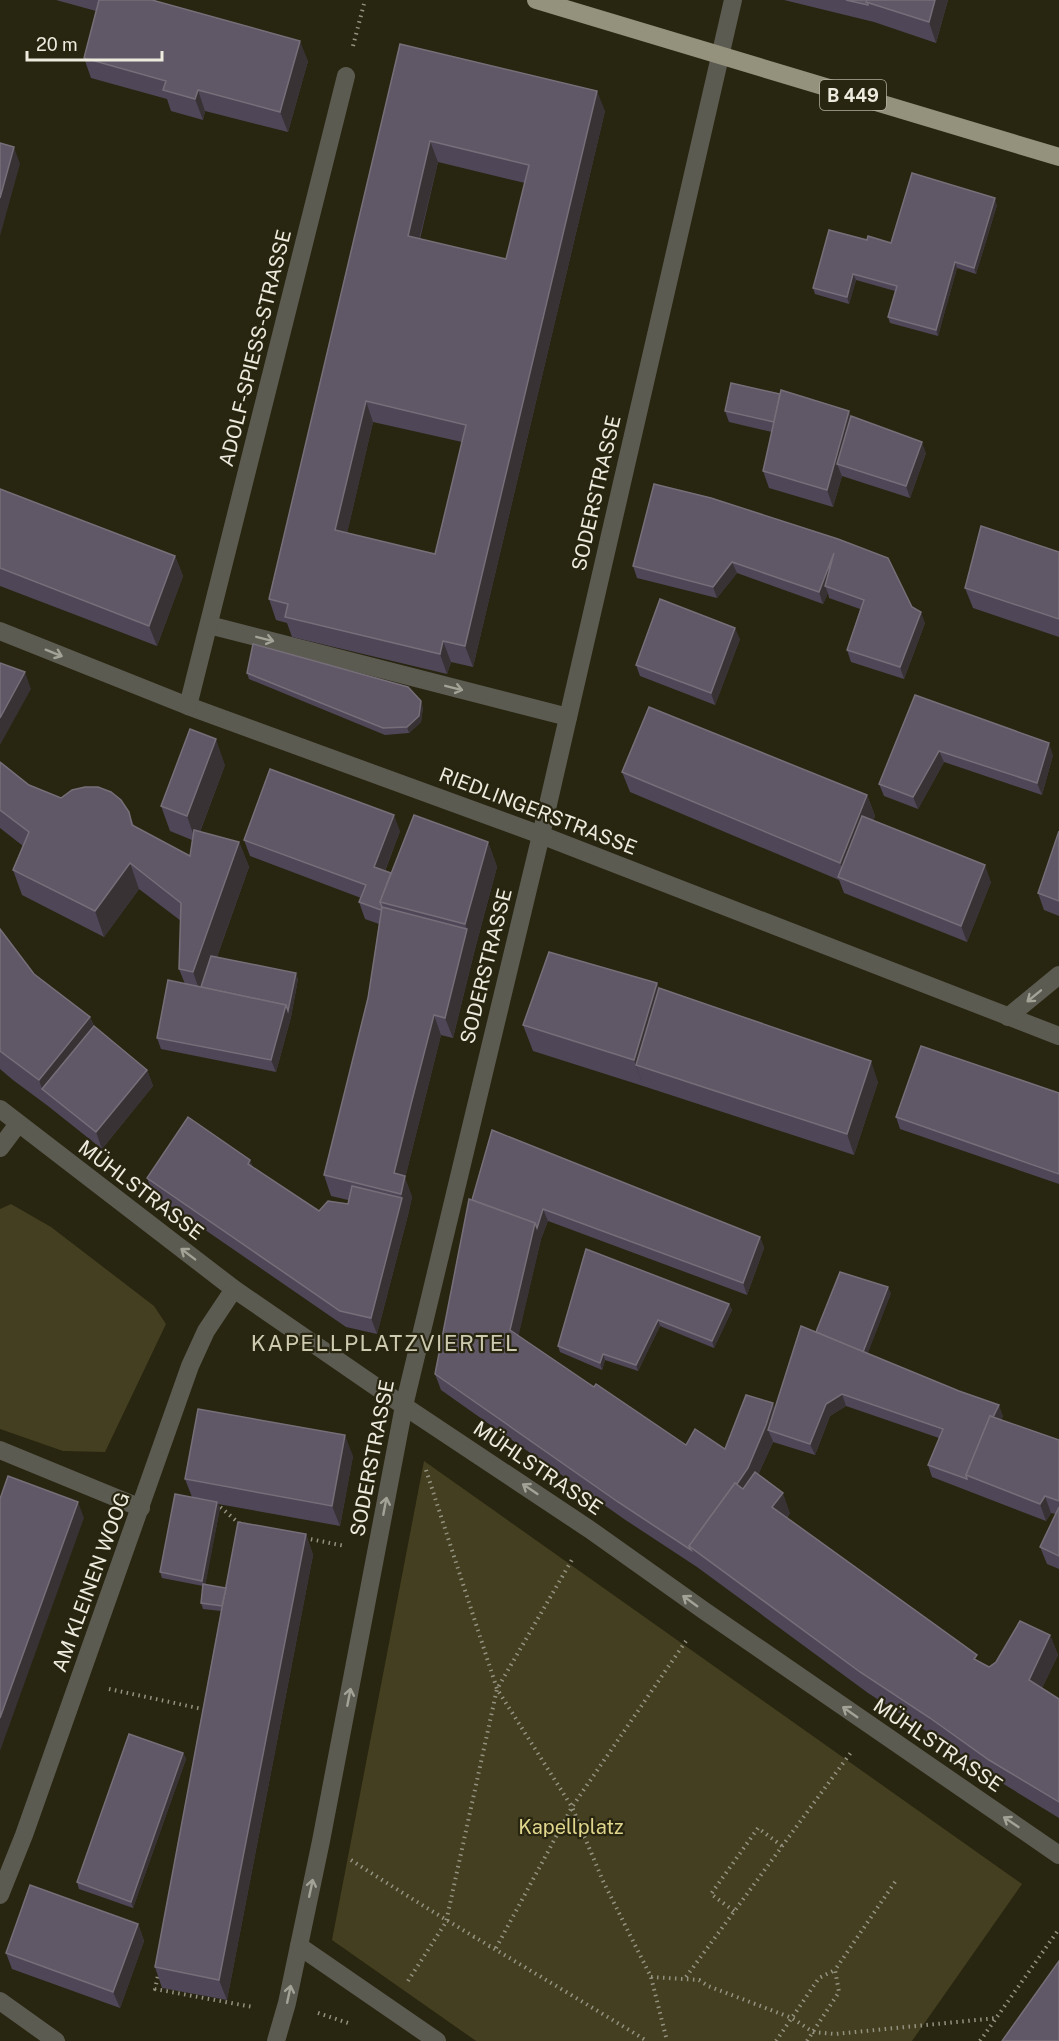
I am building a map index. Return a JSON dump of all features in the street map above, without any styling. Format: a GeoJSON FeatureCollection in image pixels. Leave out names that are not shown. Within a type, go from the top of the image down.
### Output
{"type":"FeatureCollection","features":[{"type":"Feature","properties":{"kind":"main road","name":"B 449"},"geometry":{"type":"LineString","coordinates":[[536,0],[1059,157]]}},
{"type":"Feature","properties":{"kind":"street","name":"SODERSTRASSE"},"geometry":{"type":"LineString","coordinates":[[276,2041],[287,2003],[321,1841],[404,1406],[541,834],[733,0]]}},
{"type":"Feature","properties":{"kind":"street","name":"ADOLF-SPIESS-STRASSE"},"geometry":{"type":"LineString","coordinates":[[188,706],[346,76]]}},
{"type":"Feature","properties":{"kind":"street"},"geometry":{"type":"LineString","coordinates":[[208,625],[339,653],[568,717]]}},
{"type":"Feature","properties":{"kind":"street","name":"RIEDLINGERSTRASSE"},"geometry":{"type":"LineString","coordinates":[[0,631],[188,706],[541,834],[1059,1036]]}},
{"type":"Feature","properties":{"kind":"street"},"geometry":{"type":"LineString","coordinates":[[1008,1017],[1059,975]]}},
{"type":"Feature","properties":{"kind":"street","name":"MÜHLSTRASSE"},"geometry":{"type":"LineString","coordinates":[[0,1109],[234,1289],[404,1406],[590,1529],[706,1612],[1059,1855]]}},
{"type":"Feature","properties":{"kind":"street"},"geometry":{"type":"LineString","coordinates":[[0,1148],[18,1124]]}},
{"type":"Feature","properties":{"kind":"street","name":"AM KLEINEN WOOG"},"geometry":{"type":"LineString","coordinates":[[0,1895],[24,1835],[198,1348],[206,1331],[234,1289]]}},
{"type":"Feature","properties":{"kind":"street"},"geometry":{"type":"LineString","coordinates":[[0,1450],[141,1508]]}},
{"type":"Feature","properties":{"kind":"street"},"geometry":{"type":"LineString","coordinates":[[299,1946],[436,2041]]}},
{"type":"Feature","properties":{"kind":"street"},"geometry":{"type":"LineString","coordinates":[[0,2001],[56,2041]]}},
{"type":"Feature","properties":{"kind":"path"},"geometry":{"type":"LineString","coordinates":[[346,76],[365,0]]}},
{"type":"Feature","properties":{"kind":"path"},"geometry":{"type":"LineString","coordinates":[[423,1463],[497,1689],[572,1807],[603,1881],[651,1977],[667,2041]]}},
{"type":"Feature","properties":{"kind":"path"},"geometry":{"type":"LineString","coordinates":[[210,1504],[219,1506],[243,1528]]}},
{"type":"Feature","properties":{"kind":"path"},"geometry":{"type":"LineString","coordinates":[[390,2008],[446,1922],[497,1689],[590,1529]]}},
{"type":"Feature","properties":{"kind":"path"},"geometry":{"type":"LineString","coordinates":[[295,1537],[341,1545]]}},
{"type":"Feature","properties":{"kind":"path"},"geometry":{"type":"LineString","coordinates":[[496,1948],[572,1807],[706,1612]]}},
{"type":"Feature","properties":{"kind":"path"},"geometry":{"type":"LineString","coordinates":[[122,1692],[209,1710],[211,1700]]}},
{"type":"Feature","properties":{"kind":"path"},"geometry":{"type":"LineString","coordinates":[[686,1978],[834,1775]]}},
{"type":"Feature","properties":{"kind":"path"},"geometry":{"type":"LineString","coordinates":[[734,1911],[711,1894],[758,1828],[782,1846]]}},
{"type":"Feature","properties":{"kind":"path"},"geometry":{"type":"LineString","coordinates":[[321,1841],[446,1922],[496,1948],[647,2041]]}},
{"type":"Feature","properties":{"kind":"path"},"geometry":{"type":"LineString","coordinates":[[777,2041],[819,1978],[835,1970],[897,1880]]}},
{"type":"Feature","properties":{"kind":"path"},"geometry":{"type":"LineString","coordinates":[[980,2041],[1059,1929]]}},
{"type":"Feature","properties":{"kind":"path"},"geometry":{"type":"LineString","coordinates":[[160,1966],[155,1989],[253,2007],[255,2000]]}},
{"type":"Feature","properties":{"kind":"path"},"geometry":{"type":"LineString","coordinates":[[807,2041],[839,1992],[835,1970]]}},
{"type":"Feature","properties":{"kind":"path"},"geometry":{"type":"LineString","coordinates":[[651,1977],[699,1980],[708,1986],[792,2018],[813,2032],[835,2034],[997,2018]]}},
{"type":"Feature","properties":{"kind":"path"},"geometry":{"type":"LineString","coordinates":[[316,2013],[357,2026]]}},
{"type":"Feature","properties":{"kind":"green space"},"geometry":{"type":"Polygon","coordinates":[[[11,1204],[51,1227],[154,1306],[166,1324],[105,1452],[63,1451],[0,1429],[0,1209],[11,1204]]]}},
{"type":"Feature","properties":{"kind":"green space","name":"Kapellplatz"},"geometry":{"type":"Polygon","coordinates":[[[424,1461],[1022,1884],[912,2041],[476,2041],[332,1940],[424,1461]]]}},
{"type":"Feature","properties":{"kind":"building"},"geometry":{"type":"Polygon","coordinates":[[[99,0],[152,0],[300,41],[280,112],[198,90],[195,99],[163,90],[166,81],[84,58],[99,0]]]}},
{"type":"Feature","properties":{"kind":"building"},"geometry":{"type":"Polygon","coordinates":[[[846,0],[867,0],[868,5],[846,0]]]}},
{"type":"Feature","properties":{"kind":"building"},"geometry":{"type":"Polygon","coordinates":[[[867,0],[935,0],[929,22],[866,2],[867,0]]]}},
{"type":"Feature","properties":{"kind":"building"},"geometry":{"type":"Polygon","coordinates":[[[400,44],[597,91],[465,646],[443,641],[440,654],[285,617],[288,604],[269,599],[400,44]],[[430,141],[408,236],[506,259],[529,165],[430,141]],[[366,401],[335,530],[435,554],[466,425],[366,401]]]}},
{"type":"Feature","properties":{"kind":"building"},"geometry":{"type":"Polygon","coordinates":[[[0,143],[14,147],[0,198],[0,143]]]}},
{"type":"Feature","properties":{"kind":"building"},"geometry":{"type":"Polygon","coordinates":[[[912,173],[995,198],[974,268],[955,262],[936,330],[888,317],[897,286],[853,274],[847,297],[813,288],[829,230],[867,240],[868,236],[891,243],[912,173]]]}},
{"type":"Feature","properties":{"kind":"building"},"geometry":{"type":"Polygon","coordinates":[[[731,383],[780,394],[774,422],[725,411],[731,383]]]}},
{"type":"Feature","properties":{"kind":"building"},"geometry":{"type":"Polygon","coordinates":[[[781,390],[849,411],[827,490],[763,471],[781,390]]]}},
{"type":"Feature","properties":{"kind":"building"},"geometry":{"type":"Polygon","coordinates":[[[851,416],[922,442],[906,486],[837,464],[851,416]]]}},
{"type":"Feature","properties":{"kind":"building"},"geometry":{"type":"Polygon","coordinates":[[[654,484],[711,498],[838,539],[888,558],[912,607],[921,612],[900,667],[847,650],[864,600],[825,586],[834,553],[819,592],[732,562],[713,587],[633,566],[654,484]]]}},
{"type":"Feature","properties":{"kind":"building"},"geometry":{"type":"Polygon","coordinates":[[[0,489],[175,556],[149,626],[0,568],[0,489]]]}},
{"type":"Feature","properties":{"kind":"building"},"geometry":{"type":"Polygon","coordinates":[[[981,526],[1059,552],[1059,619],[965,588],[981,526]]]}},
{"type":"Feature","properties":{"kind":"building"},"geometry":{"type":"Polygon","coordinates":[[[660,599],[735,628],[711,693],[636,665],[660,599]]]}},
{"type":"Feature","properties":{"kind":"building"},"geometry":{"type":"Polygon","coordinates":[[[253,644],[408,687],[421,701],[419,716],[407,727],[383,728],[247,673],[253,644]]]}},
{"type":"Feature","properties":{"kind":"building"},"geometry":{"type":"Polygon","coordinates":[[[0,663],[25,672],[0,718],[0,663]]]}},
{"type":"Feature","properties":{"kind":"building"},"geometry":{"type":"Polygon","coordinates":[[[915,695],[1049,743],[1037,783],[939,751],[913,797],[879,784],[915,695]]]}},
{"type":"Feature","properties":{"kind":"building"},"geometry":{"type":"Polygon","coordinates":[[[649,707],[867,795],[840,863],[622,772],[649,707]]]}},
{"type":"Feature","properties":{"kind":"building"},"geometry":{"type":"Polygon","coordinates":[[[190,729],[216,739],[187,816],[161,806],[190,729]]]}},
{"type":"Feature","properties":{"kind":"building"},"geometry":{"type":"Polygon","coordinates":[[[0,762],[29,785],[61,798],[72,790],[85,787],[98,787],[111,792],[121,800],[129,812],[132,825],[190,856],[194,830],[239,842],[193,972],[179,969],[181,903],[130,863],[95,911],[13,870],[29,832],[0,810],[0,762]]]}},
{"type":"Feature","properties":{"kind":"building"},"geometry":{"type":"Polygon","coordinates":[[[270,769],[394,815],[374,867],[391,873],[380,902],[381,910],[359,902],[366,885],[244,840],[270,769]]]}},
{"type":"Feature","properties":{"kind":"building"},"geometry":{"type":"Polygon","coordinates":[[[414,815],[488,842],[465,924],[380,902],[414,815]]]}},
{"type":"Feature","properties":{"kind":"building"},"geometry":{"type":"Polygon","coordinates":[[[862,816],[985,865],[961,926],[838,877],[862,816]]]}},
{"type":"Feature","properties":{"kind":"building"},"geometry":{"type":"Polygon","coordinates":[[[1059,831],[1059,901],[1038,893],[1059,831]]]}},
{"type":"Feature","properties":{"kind":"building"},"geometry":{"type":"Polygon","coordinates":[[[382,907],[467,929],[445,1018],[434,1015],[411,1104],[394,1173],[405,1176],[401,1194],[324,1175],[368,998],[382,907]]]}},
{"type":"Feature","properties":{"kind":"building"},"geometry":{"type":"Polygon","coordinates":[[[0,929],[34,974],[90,1017],[39,1080],[0,1051],[0,929]]]}},
{"type":"Feature","properties":{"kind":"building"},"geometry":{"type":"Polygon","coordinates":[[[549,952],[657,983],[634,1060],[523,1025],[549,952]]]}},
{"type":"Feature","properties":{"kind":"building"},"geometry":{"type":"Polygon","coordinates":[[[211,956],[296,973],[288,1011],[286,1005],[201,987],[211,956]]]}},
{"type":"Feature","properties":{"kind":"building"},"geometry":{"type":"Polygon","coordinates":[[[168,980],[286,1005],[271,1060],[157,1038],[168,980]]]}},
{"type":"Feature","properties":{"kind":"building"},"geometry":{"type":"Polygon","coordinates":[[[659,988],[871,1061],[847,1134],[636,1065],[659,988]]]}},
{"type":"Feature","properties":{"kind":"building"},"geometry":{"type":"Polygon","coordinates":[[[94,1026],[147,1070],[96,1132],[42,1089],[94,1026]]]}},
{"type":"Feature","properties":{"kind":"building"},"geometry":{"type":"Polygon","coordinates":[[[921,1046],[1059,1093],[1059,1174],[896,1117],[921,1046]]]}},
{"type":"Feature","properties":{"kind":"building"},"geometry":{"type":"Polygon","coordinates":[[[188,1117],[250,1160],[248,1164],[319,1211],[328,1201],[348,1204],[352,1186],[402,1198],[371,1318],[340,1311],[147,1178],[188,1117]]]}},
{"type":"Feature","properties":{"kind":"building"},"geometry":{"type":"Polygon","coordinates":[[[492,1130],[760,1237],[743,1283],[543,1209],[537,1228],[535,1223],[472,1200],[492,1130]]]}},
{"type":"Feature","properties":{"kind":"building"},"geometry":{"type":"Polygon","coordinates":[[[469,1199],[535,1223],[510,1330],[585,1381],[594,1387],[596,1384],[686,1445],[695,1429],[725,1449],[746,1395],[773,1403],[748,1468],[689,1546],[691,1550],[618,1502],[435,1374],[469,1199]]]}},
{"type":"Feature","properties":{"kind":"building"},"geometry":{"type":"Polygon","coordinates":[[[586,1249],[729,1304],[712,1341],[658,1320],[636,1365],[603,1354],[600,1363],[558,1346],[586,1249]]]}},
{"type":"Feature","properties":{"kind":"building"},"geometry":{"type":"Polygon","coordinates":[[[840,1272],[888,1287],[863,1352],[816,1332],[840,1272]]]}},
{"type":"Feature","properties":{"kind":"building"},"geometry":{"type":"Polygon","coordinates":[[[801,1326],[959,1391],[999,1405],[993,1417],[990,1416],[966,1475],[967,1479],[928,1465],[943,1429],[842,1394],[826,1404],[810,1444],[768,1430],[801,1326]]]}},
{"type":"Feature","properties":{"kind":"building"},"geometry":{"type":"Polygon","coordinates":[[[198,1409],[345,1435],[332,1506],[185,1479],[198,1409]]]}},
{"type":"Feature","properties":{"kind":"building"},"geometry":{"type":"Polygon","coordinates":[[[990,1416],[1059,1440],[1059,1501],[1045,1496],[1040,1504],[966,1475],[990,1416]]]}},
{"type":"Feature","properties":{"kind":"building"},"geometry":{"type":"Polygon","coordinates":[[[755,1472],[783,1493],[772,1507],[977,1655],[974,1659],[989,1667],[996,1662],[1020,1621],[1050,1635],[1029,1680],[1059,1699],[1059,1802],[989,1760],[860,1672],[689,1546],[735,1483],[743,1489],[755,1472]]]}},
{"type":"Feature","properties":{"kind":"building"},"geometry":{"type":"Polygon","coordinates":[[[8,1476],[78,1502],[0,1718],[0,1499],[8,1476]]]}},
{"type":"Feature","properties":{"kind":"building"},"geometry":{"type":"Polygon","coordinates":[[[175,1494],[217,1502],[202,1581],[160,1572],[175,1494]]]}},
{"type":"Feature","properties":{"kind":"building"},"geometry":{"type":"Polygon","coordinates":[[[1059,1507],[1059,1556],[1040,1547],[1059,1507]]]}},
{"type":"Feature","properties":{"kind":"building"},"geometry":{"type":"Polygon","coordinates":[[[238,1522],[306,1534],[219,1980],[155,1967],[238,1522]]]}},
{"type":"Feature","properties":{"kind":"building"},"geometry":{"type":"Polygon","coordinates":[[[203,1584],[226,1588],[222,1606],[201,1603],[203,1584]]]}},
{"type":"Feature","properties":{"kind":"building"},"geometry":{"type":"Polygon","coordinates":[[[129,1734],[183,1753],[131,1902],[77,1882],[129,1734]]]}},
{"type":"Feature","properties":{"kind":"building"},"geometry":{"type":"Polygon","coordinates":[[[30,1885],[138,1924],[113,1992],[6,1953],[30,1885]]]}},
{"type":"Feature","properties":{"kind":"building"},"geometry":{"type":"Polygon","coordinates":[[[1059,1961],[1059,2041],[1002,2041],[1059,1961]]]}},
{"type":"Feature","properties":{"kind":"district","name":"KAPELLPLATZVIERTEL"},"geometry":{"type":"Point","coordinates":[385,1343]}}]}
